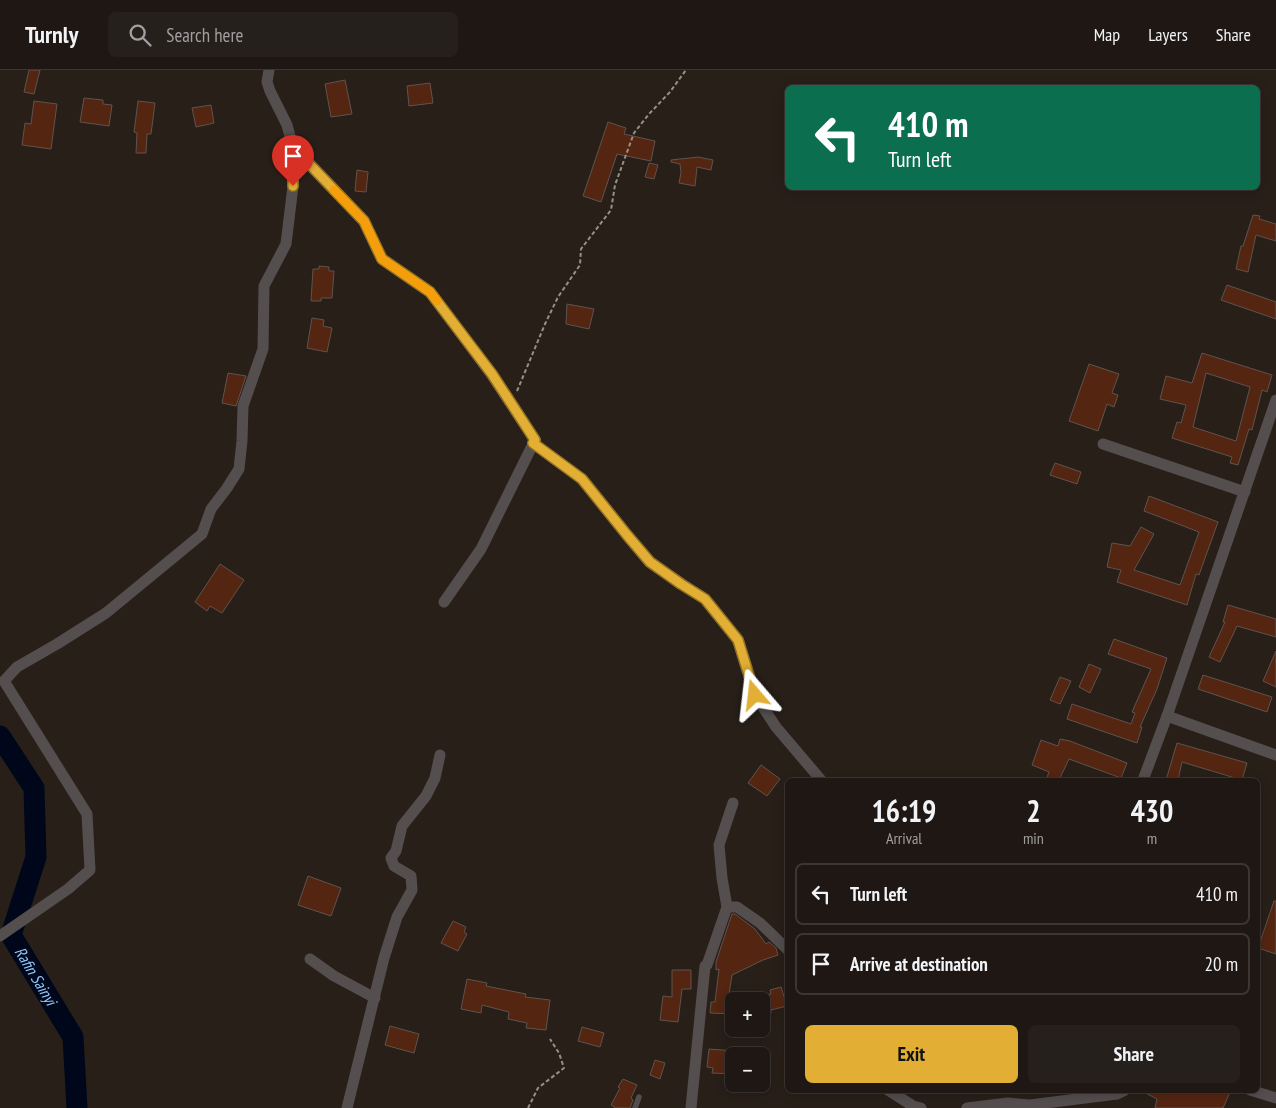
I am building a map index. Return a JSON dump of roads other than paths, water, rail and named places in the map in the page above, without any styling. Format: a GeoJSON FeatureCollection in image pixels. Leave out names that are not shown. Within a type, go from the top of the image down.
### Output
{"type":"FeatureCollection","features":[{"type":"Feature","properties":{"kind":"street"},"geometry":{"type":"LineString","coordinates":[[0,936],[68,888],[90,870],[87,814],[4,681],[17,667],[106,613],[202,534],[211,509],[239,469],[243,406],[263,349],[264,286],[286,244],[293,186],[293,147],[287,125],[267,82],[269,70]]}},
{"type":"Feature","properties":{"kind":"street"},"geometry":{"type":"LineString","coordinates":[[293,147],[364,221],[382,259],[430,292],[492,374],[535,440],[481,549],[444,602]]}},
{"type":"Feature","properties":{"kind":"street"},"geometry":{"type":"LineString","coordinates":[[1144,778],[1276,400]]}},
{"type":"Feature","properties":{"kind":"street"},"geometry":{"type":"LineString","coordinates":[[533,443],[582,479],[650,562],[705,599],[738,640],[755,695],[776,727],[819,778]]}},
{"type":"Feature","properties":{"kind":"street"},"geometry":{"type":"LineString","coordinates":[[1103,444],[1245,492]]}},
{"type":"Feature","properties":{"kind":"street"},"geometry":{"type":"LineString","coordinates":[[1167,716],[1276,755]]}},
{"type":"Feature","properties":{"kind":"street"},"geometry":{"type":"LineString","coordinates":[[347,1108],[384,958],[397,917],[412,890],[411,876],[394,866],[391,858],[396,851],[402,826],[426,796],[435,778],[440,755]]}},
{"type":"Feature","properties":{"kind":"street"},"geometry":{"type":"LineString","coordinates":[[690,1108],[705,966],[708,965],[727,907],[719,845],[733,803]]}},
{"type":"Feature","properties":{"kind":"street"},"geometry":{"type":"LineString","coordinates":[[727,907],[737,908],[760,923],[785,947]]}},
{"type":"Feature","properties":{"kind":"street"},"geometry":{"type":"LineString","coordinates":[[310,959],[334,976],[375,998]]}},
{"type":"Feature","properties":{"kind":"street"},"geometry":{"type":"LineString","coordinates":[[893,1093],[913,1106],[921,1108]]}},
{"type":"Feature","properties":{"kind":"street"},"geometry":{"type":"LineString","coordinates":[[967,1108],[1008,1103],[1030,1105],[1091,1102],[1119,1093]]}},
{"type":"Feature","properties":{"kind":"street"},"geometry":{"type":"LineString","coordinates":[[1260,1093],[1276,1098]]}},
{"type":"Feature","properties":{"kind":"lane"},"geometry":{"type":"LineString","coordinates":[[635,1108],[639,1097]]}},
{"type":"Feature","properties":{"kind":"waterway","name":"Rafin Sainyi"},"geometry":{"type":"LineString","coordinates":[[0,736],[34,788],[36,857],[11,935],[73,1037],[77,1108]]}}]}
